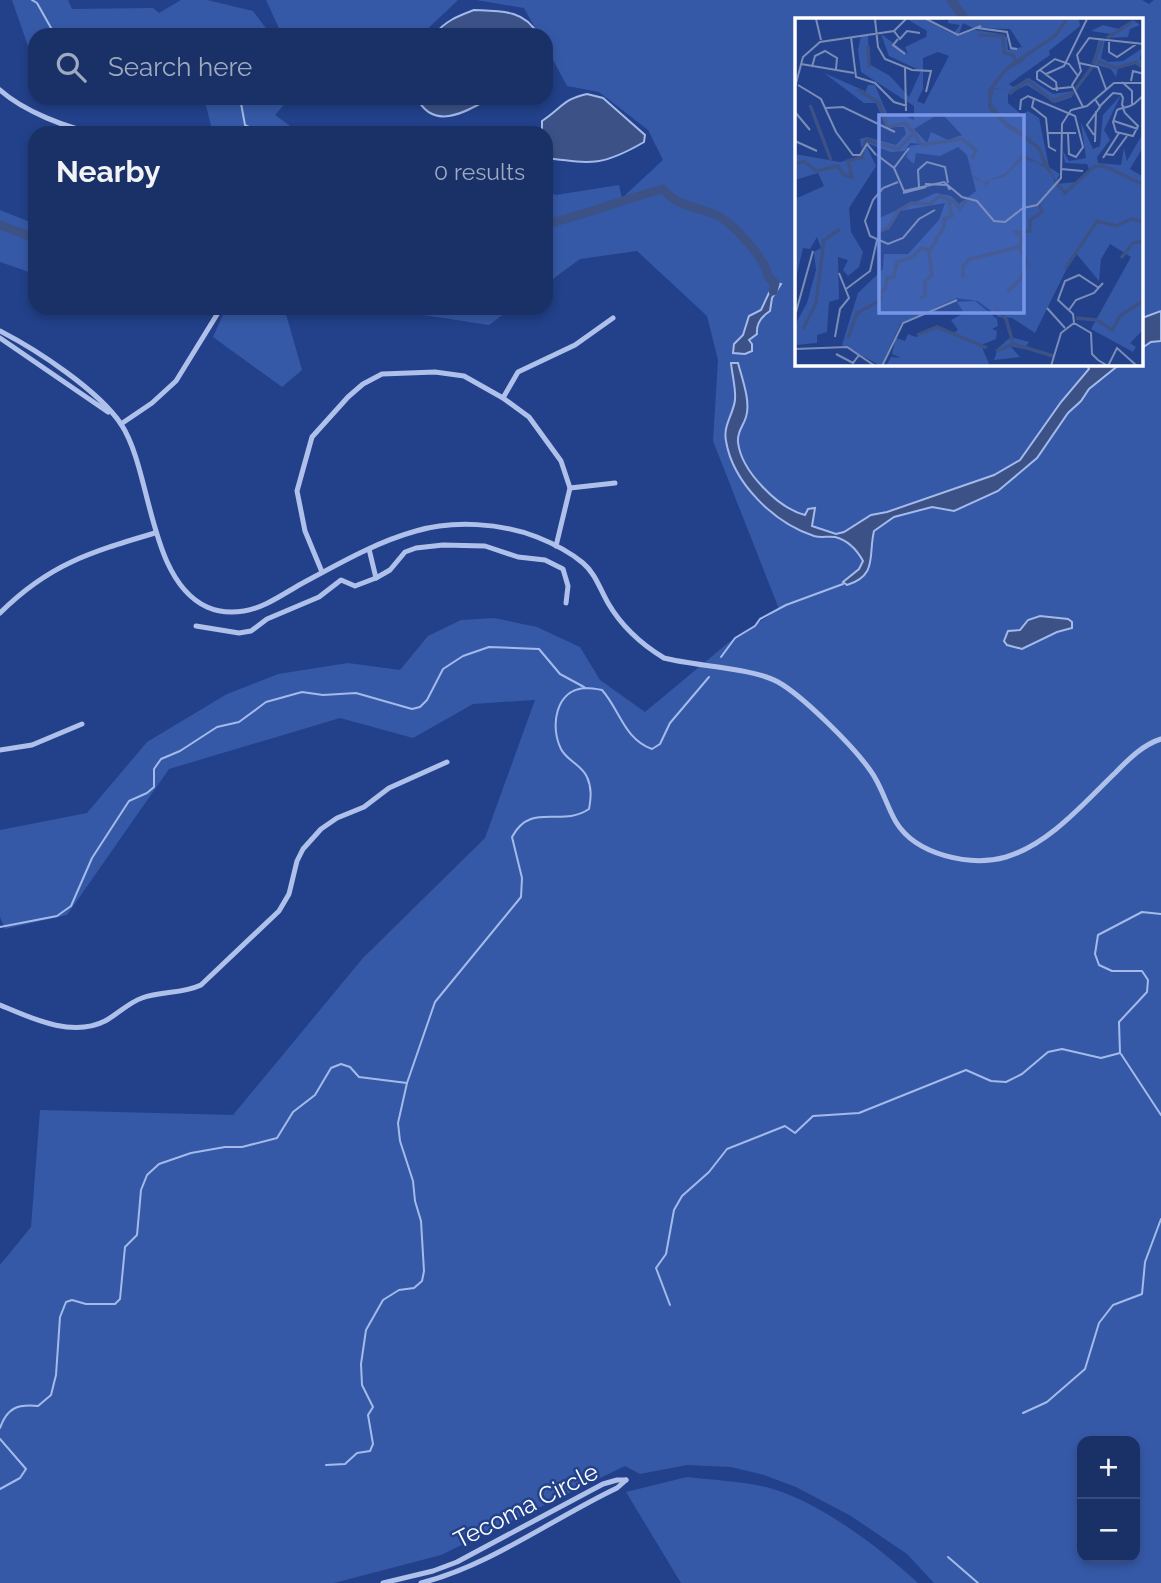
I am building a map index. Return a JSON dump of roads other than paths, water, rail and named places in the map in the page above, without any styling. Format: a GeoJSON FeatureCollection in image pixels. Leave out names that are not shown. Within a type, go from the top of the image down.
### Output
{"type":"FeatureCollection","features":[{"type":"Feature","properties":{"kind":"street"},"geometry":{"type":"LineString","coordinates":[[0,90],[12,100],[69,126]]}},
{"type":"Feature","properties":{"kind":"street"},"geometry":{"type":"LineString","coordinates":[[121,424],[152,403],[176,382],[217,315]]}},
{"type":"Feature","properties":{"kind":"street"},"geometry":{"type":"LineString","coordinates":[[503,398],[518,372],[575,345],[613,318]]}},
{"type":"Feature","properties":{"kind":"street"},"geometry":{"type":"LineString","coordinates":[[0,331],[75,380],[104,403],[121,424],[134,455],[155,533],[174,572],[191,597],[211,609],[245,611],[257,607],[369,549],[416,531],[459,525],[523,532],[556,546],[583,563],[592,573],[615,614],[650,650],[664,658],[684,663],[765,676],[789,689],[863,760],[879,784],[892,815],[903,831],[919,845],[931,850],[981,861],[1020,851],[1063,822],[1138,752],[1161,739]]}},
{"type":"Feature","properties":{"kind":"street"},"geometry":{"type":"LineString","coordinates":[[0,338],[114,415]]}},
{"type":"Feature","properties":{"kind":"street"},"geometry":{"type":"LineString","coordinates":[[323,572],[305,531],[297,491],[312,437],[348,397],[363,384],[382,374],[435,372],[464,376],[503,398],[529,417],[561,461],[570,488],[556,546]]}},
{"type":"Feature","properties":{"kind":"street"},"geometry":{"type":"LineString","coordinates":[[71,387],[75,380]]}},
{"type":"Feature","properties":{"kind":"street"},"geometry":{"type":"LineString","coordinates":[[570,488],[615,483]]}},
{"type":"Feature","properties":{"kind":"street"},"geometry":{"type":"LineString","coordinates":[[0,613],[35,583],[73,559],[155,533]]}},
{"type":"Feature","properties":{"kind":"street"},"geometry":{"type":"LineString","coordinates":[[196,626],[213,631],[245,633],[267,619],[318,597],[341,580],[355,586],[390,570],[405,552],[443,545],[485,546],[509,555],[545,560],[558,565],[568,586],[566,603]]}},
{"type":"Feature","properties":{"kind":"street"},"geometry":{"type":"LineString","coordinates":[[369,549],[376,578]]}},
{"type":"Feature","properties":{"kind":"street"},"geometry":{"type":"LineString","coordinates":[[0,750],[32,745],[82,724]]}},
{"type":"Feature","properties":{"kind":"street"},"geometry":{"type":"LineString","coordinates":[[0,1005],[62,1026],[80,1028],[107,1020],[126,1006],[145,997],[201,985],[279,911],[289,894],[296,861],[321,830],[337,818],[364,807],[389,788],[447,762]]}},
{"type":"Feature","properties":{"kind":"street","name":"Tecoma Circle"},"geometry":{"type":"LineString","coordinates":[[383,1583],[433,1571],[471,1556],[603,1484],[626,1480],[617,1488],[475,1563],[421,1583]]}},
{"type":"Feature","properties":{"kind":"street"},"geometry":{"type":"LineString","coordinates":[[478,1552],[482,1559]]}},
{"type":"Feature","properties":{"kind":"street"},"geometry":{"type":"LineString","coordinates":[[471,1556],[475,1563]]}},
{"type":"Feature","properties":{"kind":"waterway"},"geometry":{"type":"LineString","coordinates":[[32,0],[37,3],[51,28]]}},
{"type":"Feature","properties":{"kind":"waterway"},"geometry":{"type":"LineString","coordinates":[[951,0],[964,18]]}},
{"type":"Feature","properties":{"kind":"waterway"},"geometry":{"type":"LineString","coordinates":[[241,105],[247,126]]}},
{"type":"Feature","properties":{"kind":"waterway"},"geometry":{"type":"LineString","coordinates":[[553,222],[663,189],[681,203],[716,215],[731,225],[762,261],[768,277],[775,283],[773,291]]}},
{"type":"Feature","properties":{"kind":"waterway"},"geometry":{"type":"LineString","coordinates":[[0,225],[28,235]]}},
{"type":"Feature","properties":{"kind":"waterway"},"geometry":{"type":"LineString","coordinates":[[721,657],[735,638],[755,626],[760,619],[786,605],[843,584]]}},
{"type":"Feature","properties":{"kind":"waterway"},"geometry":{"type":"LineString","coordinates":[[0,927],[57,916],[71,906],[92,858],[129,801],[154,787],[154,769],[161,759],[180,751],[217,727],[239,722],[266,702],[302,692],[323,695],[356,693],[412,709],[420,707],[427,700],[443,669],[463,656],[489,647],[539,649],[560,674],[584,687]]}},
{"type":"Feature","properties":{"kind":"waterway"},"geometry":{"type":"LineString","coordinates":[[0,1428],[6,1416],[14,1409],[38,1406],[51,1395],[56,1375],[60,1317],[66,1302],[72,1300],[86,1304],[115,1304],[120,1299],[125,1247],[137,1235],[141,1190],[147,1175],[159,1164],[191,1153],[242,1147],[277,1138],[293,1112],[315,1095],[331,1068],[341,1064],[350,1067],[359,1077],[407,1083],[435,1002],[521,897],[522,878],[512,837],[528,820],[568,816],[589,809],[591,793],[587,777],[582,769],[563,753],[556,730],[558,711],[567,695],[585,688],[602,690],[629,731],[652,749],[660,744],[670,723],[709,677]]}},
{"type":"Feature","properties":{"kind":"waterway"},"geometry":{"type":"LineString","coordinates":[[670,1305],[656,1268],[666,1254],[674,1210],[682,1196],[709,1172],[727,1149],[785,1126],[795,1133],[813,1116],[859,1113],[966,1070],[991,1081],[1006,1082],[1022,1074],[1048,1052],[1062,1049],[1101,1058],[1120,1053],[1119,1022],[1147,992],[1148,980],[1142,971],[1112,971],[1099,965],[1095,954],[1098,935],[1142,912],[1161,914]]}},
{"type":"Feature","properties":{"kind":"waterway"},"geometry":{"type":"LineString","coordinates":[[1121,1054],[1161,1115]]}},
{"type":"Feature","properties":{"kind":"waterway"},"geometry":{"type":"LineString","coordinates":[[326,1465],[345,1464],[357,1453],[370,1451],[373,1444],[368,1415],[373,1407],[362,1385],[361,1364],[366,1330],[383,1300],[399,1290],[414,1288],[422,1281],[424,1271],[421,1221],[413,1181],[400,1141],[398,1123],[407,1083]]}},
{"type":"Feature","properties":{"kind":"waterway"},"geometry":{"type":"LineString","coordinates":[[1023,1413],[1047,1402],[1085,1369],[1099,1323],[1113,1305],[1142,1294],[1145,1262],[1161,1219]]}},
{"type":"Feature","properties":{"kind":"waterway"},"geometry":{"type":"LineString","coordinates":[[0,1439],[26,1469],[20,1478],[0,1489]]}},
{"type":"Feature","properties":{"kind":"waterway"},"geometry":{"type":"LineString","coordinates":[[948,1557],[978,1583]]}}]}
